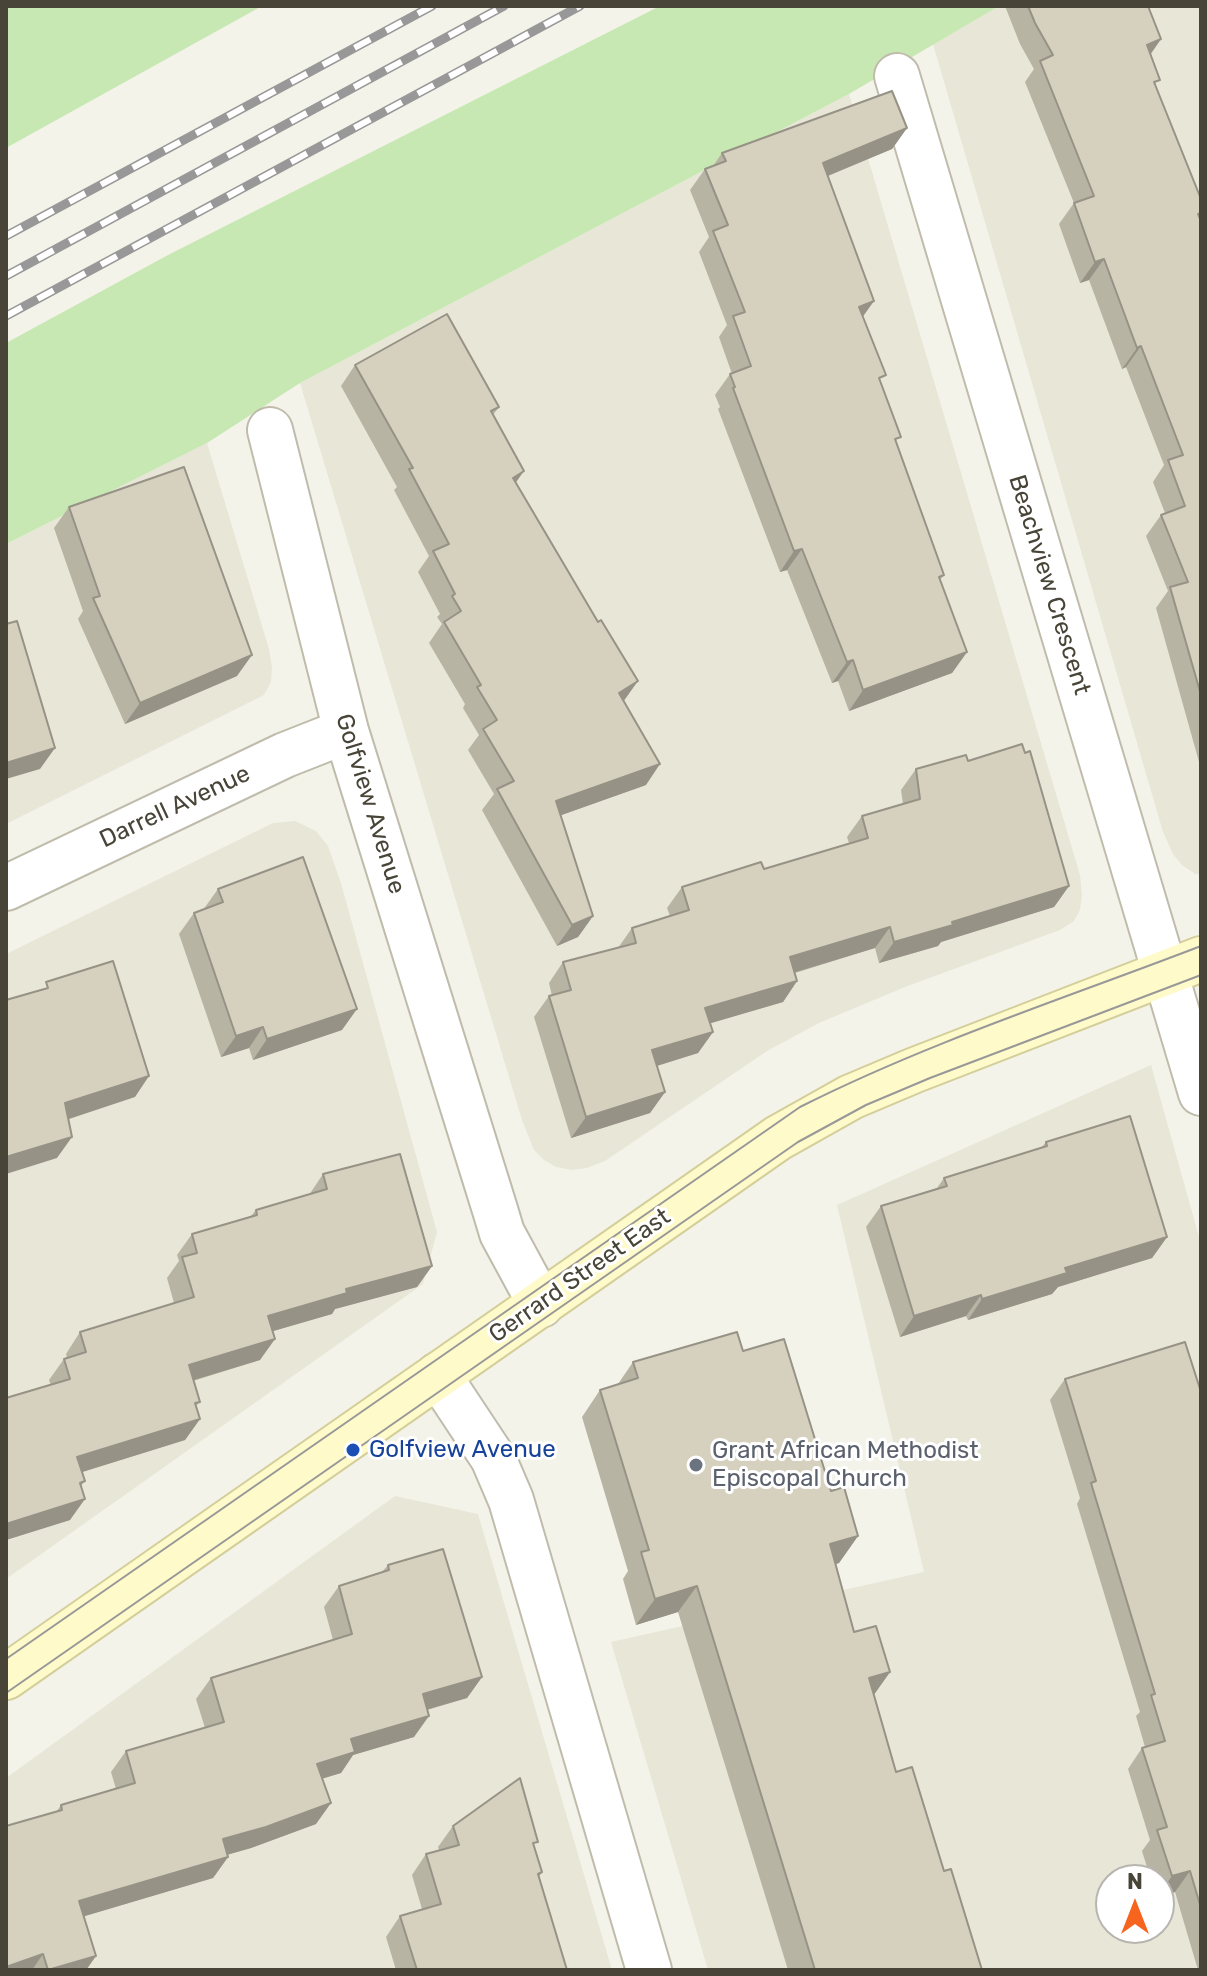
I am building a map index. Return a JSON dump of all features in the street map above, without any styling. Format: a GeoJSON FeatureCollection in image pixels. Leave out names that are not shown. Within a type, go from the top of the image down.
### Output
{"type":"FeatureCollection","features":[{"type":"Feature","properties":{"kind":"main road","name":"Gerrard Street East"},"geometry":{"type":"LineString","coordinates":[[6,1677],[778,1138],[851,1097],[1183,966]]}},
{"type":"Feature","properties":{"kind":"street","name":"Beachview Crescent"},"geometry":{"type":"LineString","coordinates":[[897,76],[1183,966],[1201,1093]]}},
{"type":"Feature","properties":{"kind":"street","name":"Golfview Avenue"},"geometry":{"type":"LineString","coordinates":[[270,430],[346,731],[502,1233],[541,1305]]}},
{"type":"Feature","properties":{"kind":"street","name":"Darrell Avenue"},"geometry":{"type":"LineString","coordinates":[[6,888],[285,755],[346,731]]}},
{"type":"Feature","properties":{"kind":"street"},"geometry":{"type":"LineString","coordinates":[[438,1375],[493,1458],[511,1500],[649,1970]]}},
{"type":"Feature","properties":{"kind":"shaded area"},"geometry":{"type":"Polygon","coordinates":[[[999,6],[1201,6],[1201,874],[1195,874],[1182,865],[1163,832],[933,44],[999,6]]]}},
{"type":"Feature","properties":{"kind":"shaded area"},"geometry":{"type":"Polygon","coordinates":[[[849,94],[1080,875],[1080,910],[1074,921],[1060,930],[905,987],[819,1023],[767,1051],[605,1161],[572,1170],[556,1167],[534,1150],[522,1120],[300,383],[849,94]]]}},
{"type":"Feature","properties":{"kind":"shaded area"},"geometry":{"type":"Polygon","coordinates":[[[207,443],[269,649],[271,682],[264,695],[6,824],[6,544],[207,443]]]}},
{"type":"Feature","properties":{"kind":"shaded area"},"geometry":{"type":"Polygon","coordinates":[[[295,821],[316,831],[328,846],[341,883],[437,1232],[423,1284],[6,1579],[6,954],[273,823],[295,821]]]}},
{"type":"Feature","properties":{"kind":"shaded area"},"geometry":{"type":"Polygon","coordinates":[[[1151,1065],[1201,1244],[1201,1970],[708,1970],[611,1642],[924,1572],[837,1205],[1151,1065]]]}},
{"type":"Feature","properties":{"kind":"shaded area"},"geometry":{"type":"Polygon","coordinates":[[[395,1496],[478,1514],[612,1970],[6,1970],[6,1778],[395,1496]]]}},
{"type":"Feature","properties":{"kind":"green space"},"geometry":{"type":"Polygon","coordinates":[[[6,6],[262,6],[6,148],[6,6]]]}},
{"type":"Feature","properties":{"kind":"green space"},"geometry":{"type":"Polygon","coordinates":[[[660,6],[999,6],[849,94],[300,383],[207,443],[6,544],[6,343],[168,255],[660,6]]]}},
{"type":"Feature","properties":{"kind":"building"},"geometry":{"type":"Polygon","coordinates":[[[1028,6],[1148,6],[1161,39],[1147,45],[1160,80],[1154,82],[1201,199],[1201,213],[1198,214],[1201,221],[1201,695],[1170,587],[1188,582],[1161,515],[1185,506],[1168,460],[1183,455],[1141,346],[1137,348],[1104,259],[1095,262],[1074,203],[1094,196],[1040,61],[1053,55],[1028,6]]]}},
{"type":"Feature","properties":{"kind":"building"},"geometry":{"type":"Polygon","coordinates":[[[892,91],[907,128],[823,163],[874,301],[859,307],[886,375],[879,378],[901,437],[895,439],[944,575],[939,577],[967,652],[863,690],[853,660],[847,662],[802,549],[794,551],[733,388],[730,374],[751,366],[733,316],[745,312],[713,231],[728,225],[705,169],[726,161],[722,153],[892,91]]]}},
{"type":"Feature","properties":{"kind":"building"},"geometry":{"type":"Polygon","coordinates":[[[447,314],[499,407],[491,411],[524,471],[513,478],[598,622],[601,620],[638,681],[619,693],[660,764],[556,801],[593,916],[572,925],[497,789],[514,781],[483,729],[497,720],[477,687],[481,685],[444,622],[461,611],[433,551],[449,544],[409,469],[413,468],[355,365],[447,314]]]}},
{"type":"Feature","properties":{"kind":"building"},"geometry":{"type":"Polygon","coordinates":[[[184,467],[252,655],[140,703],[93,598],[100,596],[69,507],[184,467]]]}},
{"type":"Feature","properties":{"kind":"building"},"geometry":{"type":"Polygon","coordinates":[[[17,621],[55,748],[6,763],[6,624],[17,621]]]}},
{"type":"Feature","properties":{"kind":"building"},"geometry":{"type":"Polygon","coordinates":[[[1022,744],[1025,753],[1030,751],[1069,886],[894,942],[890,927],[790,957],[797,981],[705,1008],[713,1032],[652,1050],[665,1092],[586,1117],[549,996],[571,990],[563,962],[636,943],[632,928],[689,910],[682,887],[761,862],[764,869],[868,838],[862,816],[920,799],[916,769],[966,755],[968,761],[1022,744]]]}},
{"type":"Feature","properties":{"kind":"building"},"geometry":{"type":"Polygon","coordinates":[[[303,857],[357,1009],[267,1039],[263,1027],[236,1036],[194,913],[223,902],[218,889],[303,857]]]}},
{"type":"Feature","properties":{"kind":"building"},"geometry":{"type":"Polygon","coordinates":[[[113,961],[149,1076],[65,1103],[72,1137],[6,1157],[6,1000],[48,988],[46,982],[113,961]]]}},
{"type":"Feature","properties":{"kind":"building"},"geometry":{"type":"Polygon","coordinates":[[[1130,1116],[1167,1237],[1065,1268],[1067,1273],[914,1316],[881,1206],[947,1186],[944,1178],[1130,1116]]]}},
{"type":"Feature","properties":{"kind":"building"},"geometry":{"type":"Polygon","coordinates":[[[400,1154],[432,1266],[346,1289],[347,1293],[268,1316],[275,1339],[189,1365],[200,1402],[195,1403],[200,1419],[77,1457],[85,1481],[80,1483],[85,1499],[6,1524],[6,1398],[70,1379],[64,1359],[86,1352],[80,1332],[194,1297],[182,1257],[197,1253],[192,1234],[257,1215],[256,1210],[327,1189],[323,1174],[400,1154]]]}},
{"type":"Feature","properties":{"kind":"building"},"geometry":{"type":"Polygon","coordinates":[[[737,1332],[743,1351],[784,1339],[831,1491],[844,1487],[858,1536],[830,1544],[854,1632],[876,1626],[890,1672],[869,1678],[896,1772],[912,1767],[944,1871],[951,1869],[982,1970],[815,1970],[697,1586],[655,1599],[641,1552],[649,1550],[600,1390],[638,1378],[633,1362],[737,1332]]]}},
{"type":"Feature","properties":{"kind":"building"},"geometry":{"type":"Polygon","coordinates":[[[1185,1342],[1201,1392],[1201,1908],[1190,1871],[1175,1875],[1175,1864],[1168,1864],[1157,1830],[1167,1827],[1142,1748],[1165,1741],[1151,1695],[1155,1694],[1091,1483],[1096,1481],[1065,1379],[1185,1342]]]}},
{"type":"Feature","properties":{"kind":"building"},"geometry":{"type":"Polygon","coordinates":[[[443,1549],[482,1677],[423,1694],[429,1716],[351,1739],[355,1752],[317,1764],[331,1803],[223,1839],[228,1857],[79,1901],[96,1956],[48,1970],[43,1954],[6,1967],[6,1826],[62,1810],[61,1805],[135,1783],[126,1751],[224,1722],[211,1678],[352,1634],[339,1586],[389,1570],[388,1565],[443,1549]]]}},
{"type":"Feature","properties":{"kind":"building"},"geometry":{"type":"Polygon","coordinates":[[[520,1778],[538,1842],[533,1843],[542,1872],[538,1874],[567,1970],[417,1970],[400,1916],[441,1904],[426,1854],[459,1845],[453,1826],[520,1778]]]}},
{"type":"Feature","properties":{"kind":"tram line"},"geometry":{"type":"LineString","coordinates":[[6,1659],[800,1107],[948,1041],[1201,946]]}},
{"type":"Feature","properties":{"kind":"tram line"},"geometry":{"type":"LineString","coordinates":[[6,1693],[798,1142],[866,1105],[930,1078],[1201,975]]}},
{"type":"Feature","properties":{"kind":"railway"},"geometry":{"type":"LineString","coordinates":[[6,236],[432,6]]}},
{"type":"Feature","properties":{"kind":"railway"},"geometry":{"type":"LineString","coordinates":[[6,276],[504,6]]}},
{"type":"Feature","properties":{"kind":"railway"},"geometry":{"type":"LineString","coordinates":[[6,316],[580,6]]}},
{"type":"Feature","properties":{"kind":"place","name":"Golfview Avenue"},"geometry":{"type":"Point","coordinates":[353,1450]}},
{"type":"Feature","properties":{"kind":"place","name":"Grant African Methodist Episcopal Church"},"geometry":{"type":"Point","coordinates":[696,1465]}}]}
